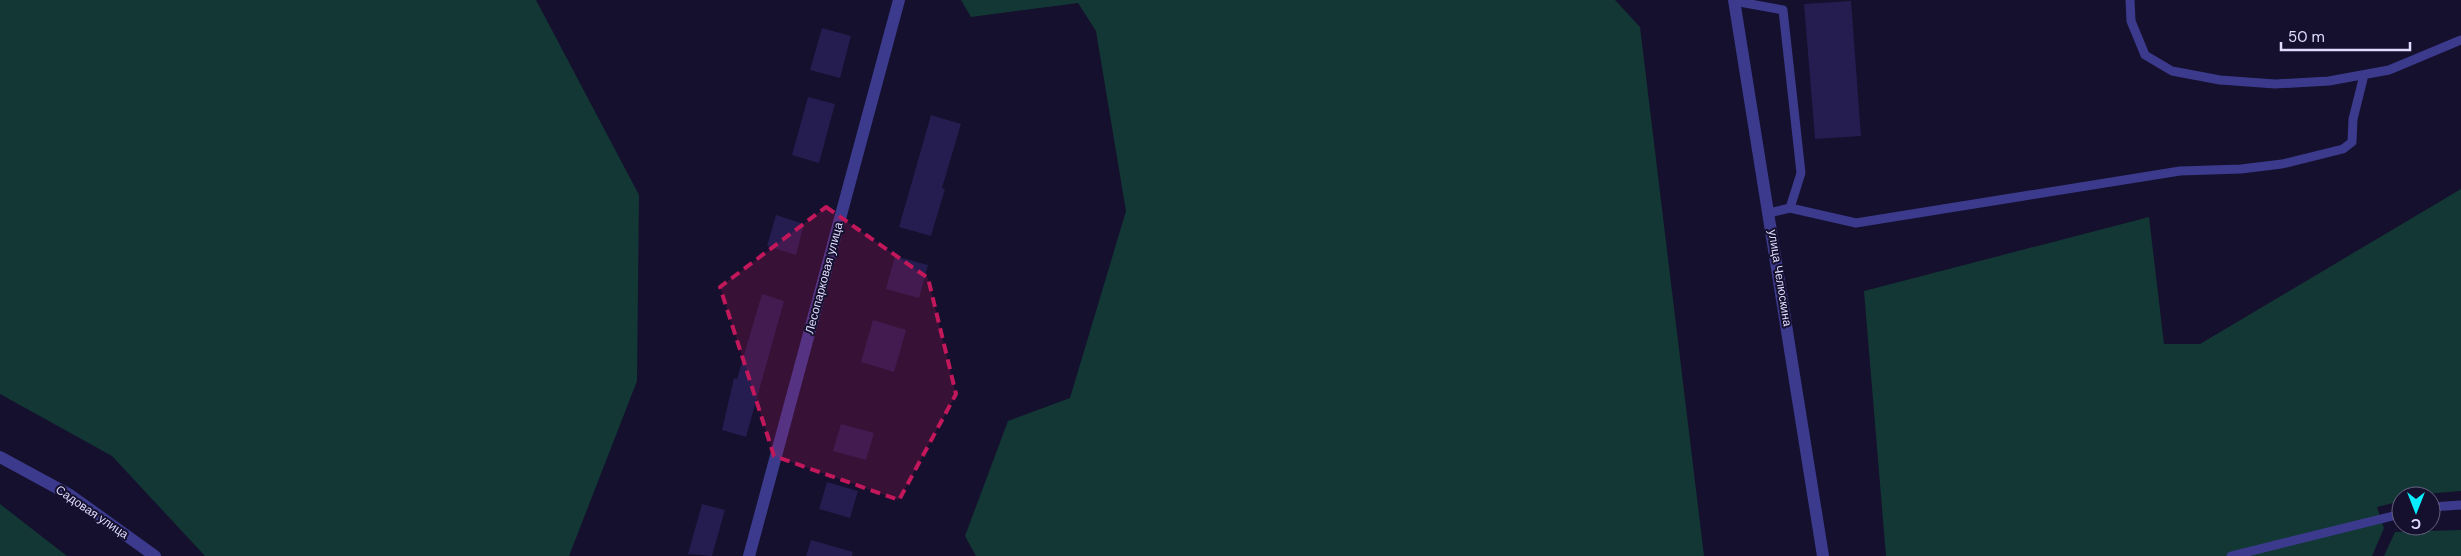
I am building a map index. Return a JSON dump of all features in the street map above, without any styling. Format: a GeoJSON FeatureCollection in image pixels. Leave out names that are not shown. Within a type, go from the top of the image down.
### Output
{"type":"FeatureCollection","features":[{"type":"Feature","properties":{"kind":"street","name":"Лесопарковая улица"},"geometry":{"type":"LineString","coordinates":[[750,556],[899,0]]}},
{"type":"Feature","properties":{"kind":"street","name":"улица Челюскина"},"geometry":{"type":"LineString","coordinates":[[1734,1],[1823,556]]}},
{"type":"Feature","properties":{"kind":"street","name":"Садовая улица"},"geometry":{"type":"LineString","coordinates":[[0,457],[70,495],[155,556]]}},
{"type":"Feature","properties":{"kind":"lane"},"geometry":{"type":"LineString","coordinates":[[2130,0],[2131,21],[2145,55],[2172,71],[2220,80],[2275,84],[2329,80],[2389,70],[2461,40]]}},
{"type":"Feature","properties":{"kind":"lane"},"geometry":{"type":"LineString","coordinates":[[1734,1],[1783,10],[1802,172],[1790,208]]}},
{"type":"Feature","properties":{"kind":"lane"},"geometry":{"type":"LineString","coordinates":[[1769,213],[1790,208],[1856,223],[2180,171],[2241,169],[2282,164],[2327,154],[2344,149],[2352,142],[2353,119],[2364,74]]}},
{"type":"Feature","properties":{"kind":"lane"},"geometry":{"type":"LineString","coordinates":[[2441,507],[2461,506]]}},
{"type":"Feature","properties":{"kind":"lane"},"geometry":{"type":"LineString","coordinates":[[2231,556],[2391,516]]}},
{"type":"Feature","properties":{"kind":"highlighted area"},"geometry":{"type":"Polygon","coordinates":[[[826,207],[928,278],[956,394],[899,500],[774,456],[720,287],[826,207]]]}},
{"type":"Feature","properties":{"kind":"green space"},"geometry":{"type":"Polygon","coordinates":[[[0,0],[536,0],[639,195],[637,381],[569,556],[205,556],[112,456],[0,394],[0,0]]]}},
{"type":"Feature","properties":{"kind":"green space"},"geometry":{"type":"Polygon","coordinates":[[[961,0],[1615,0],[1640,27],[1704,556],[976,556],[965,536],[1008,421],[1070,398],[1126,211],[1096,31],[1078,3],[971,17],[961,0]]]}},
{"type":"Feature","properties":{"kind":"green space"},"geometry":{"type":"Polygon","coordinates":[[[2461,189],[2461,491],[2441,493],[2441,486],[2391,486],[2391,504],[2377,507],[2384,528],[2372,556],[1886,556],[1864,291],[2149,217],[2164,344],[2200,344],[2461,189]]]}},
{"type":"Feature","properties":{"kind":"green space"},"geometry":{"type":"Polygon","coordinates":[[[0,504],[67,556],[0,556],[0,504]]]}},
{"type":"Feature","properties":{"kind":"green space"},"geometry":{"type":"Polygon","coordinates":[[[2461,530],[2461,556],[2384,556],[2393,536],[2441,536],[2441,531],[2461,530]]]}},
{"type":"Feature","properties":{"kind":"building"},"geometry":{"type":"Polygon","coordinates":[[[1851,1],[1861,136],[1815,139],[1804,4],[1851,1]]]}},
{"type":"Feature","properties":{"kind":"building"},"geometry":{"type":"Polygon","coordinates":[[[822,28],[851,36],[840,78],[810,70],[822,28]]]}},
{"type":"Feature","properties":{"kind":"building"},"geometry":{"type":"Polygon","coordinates":[[[808,97],[835,104],[819,163],[792,155],[808,97]]]}},
{"type":"Feature","properties":{"kind":"building"},"geometry":{"type":"Polygon","coordinates":[[[931,115],[961,124],[942,188],[945,189],[931,236],[899,227],[931,115]]]}},
{"type":"Feature","properties":{"kind":"building"},"geometry":{"type":"Polygon","coordinates":[[[776,215],[804,224],[796,255],[767,246],[776,215]]]}},
{"type":"Feature","properties":{"kind":"building"},"geometry":{"type":"Polygon","coordinates":[[[895,256],[928,265],[919,298],[886,289],[895,256]]]}},
{"type":"Feature","properties":{"kind":"building"},"geometry":{"type":"Polygon","coordinates":[[[762,294],[784,301],[746,437],[722,430],[734,378],[737,379],[762,294]]]}},
{"type":"Feature","properties":{"kind":"building"},"geometry":{"type":"Polygon","coordinates":[[[873,320],[906,330],[894,372],[861,362],[873,320]]]}},
{"type":"Feature","properties":{"kind":"building"},"geometry":{"type":"Polygon","coordinates":[[[841,424],[874,433],[866,460],[833,451],[841,424]]]}},
{"type":"Feature","properties":{"kind":"building"},"geometry":{"type":"Polygon","coordinates":[[[827,482],[858,491],[850,518],[819,509],[827,482]]]}},
{"type":"Feature","properties":{"kind":"building"},"geometry":{"type":"Polygon","coordinates":[[[702,504],[725,510],[712,556],[688,554],[702,504]]]}},
{"type":"Feature","properties":{"kind":"building"},"geometry":{"type":"Polygon","coordinates":[[[811,540],[853,552],[852,556],[806,556],[811,540]]]}}]}
